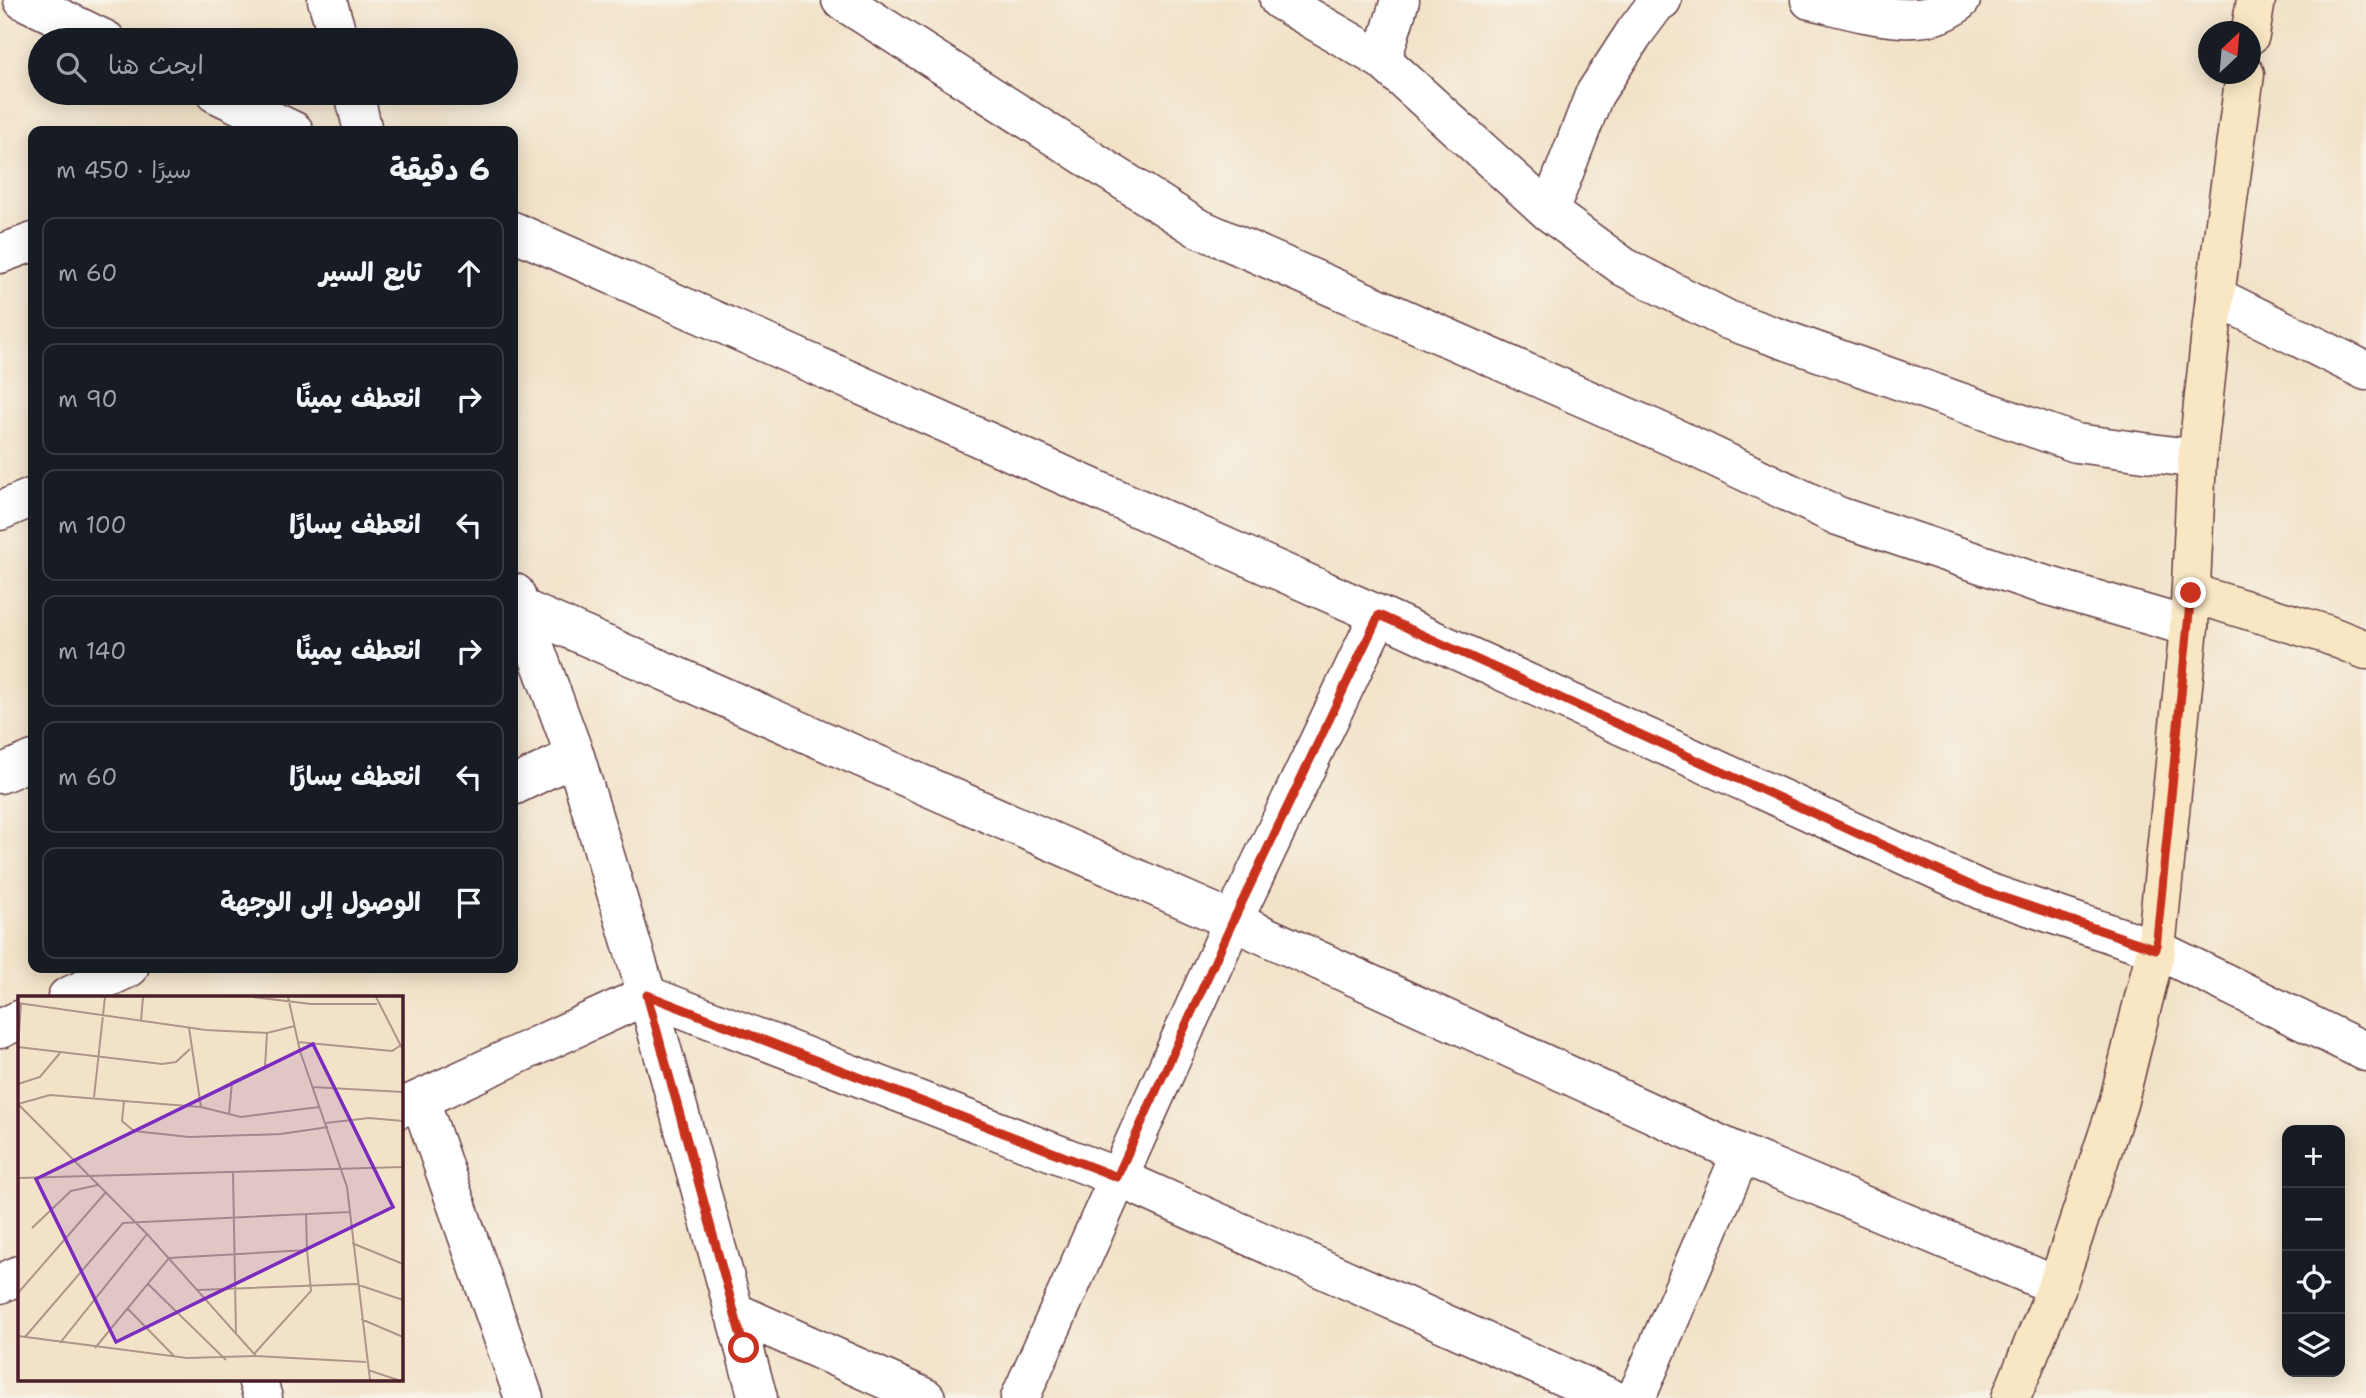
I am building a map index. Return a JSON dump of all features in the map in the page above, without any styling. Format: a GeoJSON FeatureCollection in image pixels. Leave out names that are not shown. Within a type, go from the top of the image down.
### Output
{"type":"FeatureCollection","features":[{"type":"Feature","properties":{"kind":"main road"},"geometry":{"type":"LineString","coordinates":[[2252,21],[2256,0]]}},
{"type":"Feature","properties":{"kind":"main road"},"geometry":{"type":"LineString","coordinates":[[2011,1398],[2057,1286],[2118,1104],[2156,949],[2190,610],[2197,459],[2214,296],[2244,84]]}},
{"type":"Feature","properties":{"kind":"main road"},"geometry":{"type":"LineString","coordinates":[[2190,610],[2326,634],[2366,650]]}},
{"type":"Feature","properties":{"kind":"street"},"geometry":{"type":"LineString","coordinates":[[23,0],[81,28]]}},
{"type":"Feature","properties":{"kind":"street"},"geometry":{"type":"LineString","coordinates":[[327,0],[335,28]]}},
{"type":"Feature","properties":{"kind":"street"},"geometry":{"type":"LineString","coordinates":[[842,0],[1196,227],[1675,438],[1838,516],[2032,581],[2190,610]]}},
{"type":"Feature","properties":{"kind":"street"},"geometry":{"type":"LineString","coordinates":[[1279,0],[1382,60],[1549,212],[1624,267],[1728,320],[2076,443],[2197,459]]}},
{"type":"Feature","properties":{"kind":"street"},"geometry":{"type":"LineString","coordinates":[[1382,60],[1400,0]]}},
{"type":"Feature","properties":{"kind":"street"},"geometry":{"type":"LineString","coordinates":[[1549,212],[1594,95],[1635,32],[1662,0]]}},
{"type":"Feature","properties":{"kind":"street"},"geometry":{"type":"LineString","coordinates":[[1810,0],[1881,15],[1915,19],[1938,15],[1961,0]]}},
{"type":"Feature","properties":{"kind":"street"},"geometry":{"type":"LineString","coordinates":[[240,105],[284,126]]}},
{"type":"Feature","properties":{"kind":"street"},"geometry":{"type":"LineString","coordinates":[[357,105],[362,126]]}},
{"type":"Feature","properties":{"kind":"street"},"geometry":{"type":"LineString","coordinates":[[518,233],[1379,615],[1981,890],[2156,949],[2366,1052]]}},
{"type":"Feature","properties":{"kind":"street"},"geometry":{"type":"LineString","coordinates":[[0,254],[28,244]]}},
{"type":"Feature","properties":{"kind":"street"},"geometry":{"type":"LineString","coordinates":[[2214,296],[2366,371]]}},
{"type":"Feature","properties":{"kind":"street"},"geometry":{"type":"LineString","coordinates":[[0,511],[28,498]]}},
{"type":"Feature","properties":{"kind":"street"},"geometry":{"type":"LineString","coordinates":[[518,600],[1233,921],[1741,1154],[2057,1286]]}},
{"type":"Feature","properties":{"kind":"street"},"geometry":{"type":"LineString","coordinates":[[518,607],[575,756],[647,995],[758,1398]]}},
{"type":"Feature","properties":{"kind":"street"},"geometry":{"type":"LineString","coordinates":[[1020,1398],[1233,921],[1379,615]]}},
{"type":"Feature","properties":{"kind":"street"},"geometry":{"type":"LineString","coordinates":[[518,784],[575,756]]}},
{"type":"Feature","properties":{"kind":"street"},"geometry":{"type":"LineString","coordinates":[[0,774],[28,762]]}},
{"type":"Feature","properties":{"kind":"street"},"geometry":{"type":"LineString","coordinates":[[69,996],[118,973]]}},
{"type":"Feature","properties":{"kind":"street"},"geometry":{"type":"LineString","coordinates":[[524,1398],[410,1104],[647,995],[1117,1177],[1611,1398]]}},
{"type":"Feature","properties":{"kind":"street"},"geometry":{"type":"LineString","coordinates":[[0,1029],[18,1020]]}},
{"type":"Feature","properties":{"kind":"street"},"geometry":{"type":"LineString","coordinates":[[1636,1398],[1741,1154]]}},
{"type":"Feature","properties":{"kind":"street"},"geometry":{"type":"LineString","coordinates":[[0,1284],[18,1275]]}},
{"type":"Feature","properties":{"kind":"street"},"geometry":{"type":"LineString","coordinates":[[733,1311],[926,1398]]}},
{"type":"Feature","properties":{"kind":"street"},"geometry":{"type":"LineString","coordinates":[[257,1380],[262,1398]]}},
{"type":"Feature","properties":{"kind":"route"},"geometry":{"type":"LineString","coordinates":[[744,1348],[647,995],[1117,1177],[1233,921],[1379,615],[1981,890],[2156,949],[2191,593]]}}]}
